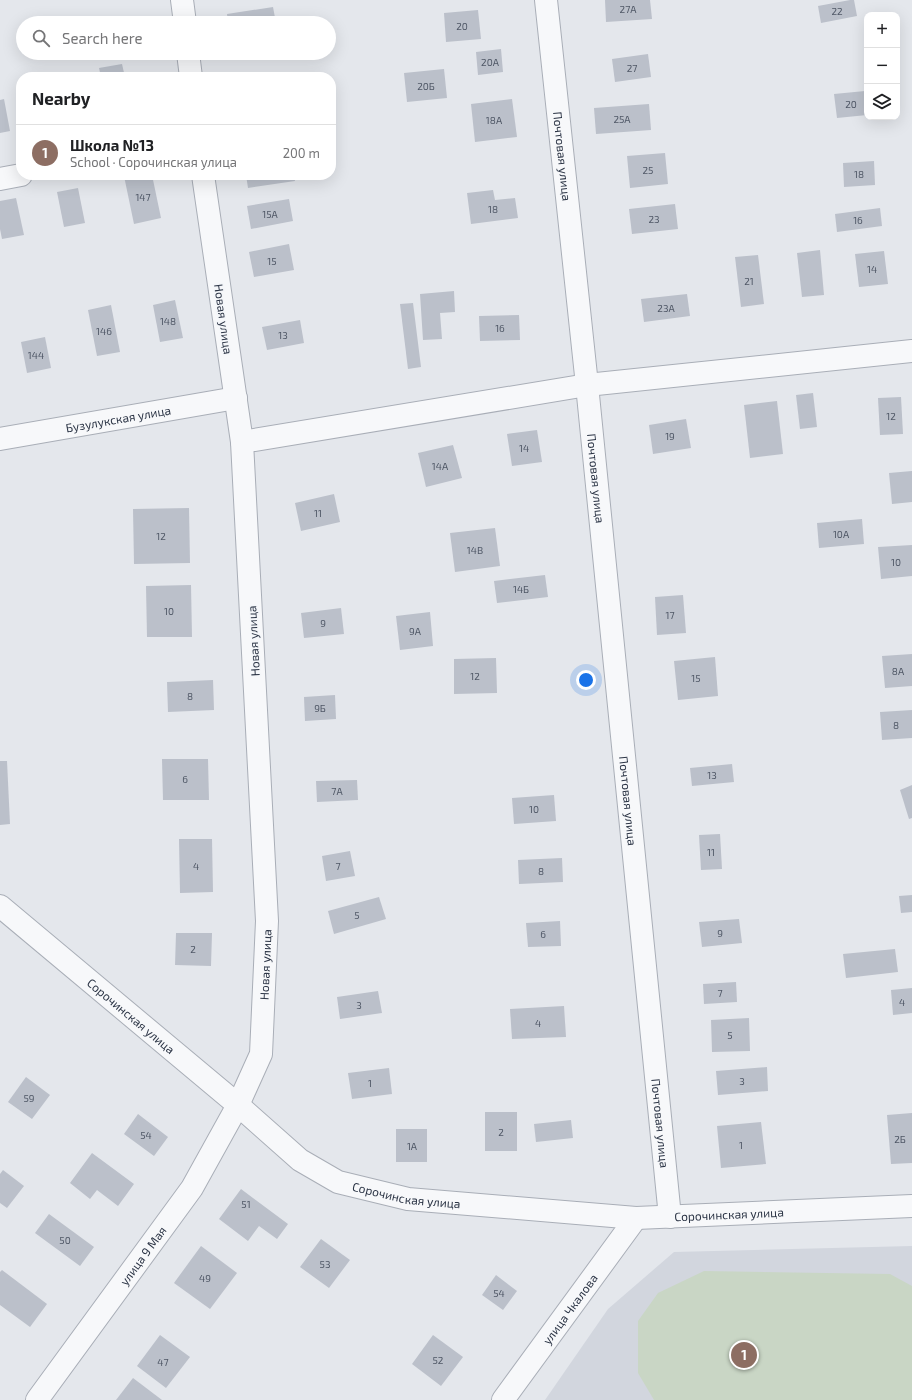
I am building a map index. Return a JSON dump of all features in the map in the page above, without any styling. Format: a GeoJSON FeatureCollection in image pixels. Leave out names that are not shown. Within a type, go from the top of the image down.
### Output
{"type":"FeatureCollection","features":[{"type":"Feature","properties":{"kind":"street"},"geometry":{"type":"LineString","coordinates":[[182,0],[184,16]]}},
{"type":"Feature","properties":{"kind":"street","name":"Почтовая улица"},"geometry":{"type":"LineString","coordinates":[[546,0],[587,385],[670,1217]]}},
{"type":"Feature","properties":{"kind":"street"},"geometry":{"type":"LineString","coordinates":[[189,60],[190,72]]}},
{"type":"Feature","properties":{"kind":"street"},"geometry":{"type":"LineString","coordinates":[[0,179],[16,176]]}},
{"type":"Feature","properties":{"kind":"street","name":"Новая улица"},"geometry":{"type":"LineString","coordinates":[[204,180],[242,442],[267,921],[261,1054],[238,1105]]}},
{"type":"Feature","properties":{"kind":"street"},"geometry":{"type":"LineString","coordinates":[[242,442],[587,385],[912,351]]}},
{"type":"Feature","properties":{"kind":"street","name":"Бузулукская улица"},"geometry":{"type":"LineString","coordinates":[[0,439],[236,398]]}},
{"type":"Feature","properties":{"kind":"street","name":"Сорочинская улица"},"geometry":{"type":"LineString","coordinates":[[0,906],[238,1105],[300,1160],[338,1182],[408,1199],[636,1218],[912,1206]]}},
{"type":"Feature","properties":{"kind":"street","name":"улица 9 Мая"},"geometry":{"type":"LineString","coordinates":[[37,1400],[192,1188],[238,1105]]}},
{"type":"Feature","properties":{"kind":"street","name":"улица Чкалова"},"geometry":{"type":"LineString","coordinates":[[503,1400],[636,1218]]}},
{"type":"Feature","properties":{"kind":"shaded area"},"geometry":{"type":"Polygon","coordinates":[[[912,1246],[912,1400],[545,1400],[608,1309],[674,1252],[912,1246]]]}},
{"type":"Feature","properties":{"kind":"green space"},"geometry":{"type":"Polygon","coordinates":[[[704,1271],[890,1274],[912,1286],[912,1400],[654,1400],[638,1373],[638,1321],[658,1293],[704,1271]]]}},
{"type":"Feature","properties":{"kind":"building"},"geometry":{"type":"Polygon","coordinates":[[[605,0],[650,0],[652,19],[606,22],[605,0]]]}},
{"type":"Feature","properties":{"kind":"building"},"geometry":{"type":"Polygon","coordinates":[[[854,0],[857,16],[821,23],[818,6],[854,0]]]}},
{"type":"Feature","properties":{"kind":"building"},"geometry":{"type":"Polygon","coordinates":[[[273,7],[275,16],[227,16],[227,14],[273,7]]]}},
{"type":"Feature","properties":{"kind":"building"},"geometry":{"type":"Polygon","coordinates":[[[478,10],[481,39],[446,42],[444,13],[478,10]]]}},
{"type":"Feature","properties":{"kind":"building"},"geometry":{"type":"Polygon","coordinates":[[[501,49],[503,72],[478,75],[476,52],[501,49]]]}},
{"type":"Feature","properties":{"kind":"building"},"geometry":{"type":"Polygon","coordinates":[[[648,54],[651,77],[615,82],[612,59],[648,54]]]}},
{"type":"Feature","properties":{"kind":"building"},"geometry":{"type":"Polygon","coordinates":[[[122,64],[124,72],[100,72],[99,68],[122,64]]]}},
{"type":"Feature","properties":{"kind":"building"},"geometry":{"type":"Polygon","coordinates":[[[444,69],[447,98],[407,102],[404,73],[444,69]]]}},
{"type":"Feature","properties":{"kind":"building"},"geometry":{"type":"Polygon","coordinates":[[[864,91],[864,115],[837,118],[834,94],[864,91]]]}},
{"type":"Feature","properties":{"kind":"building"},"geometry":{"type":"Polygon","coordinates":[[[4,99],[10,131],[0,133],[0,100],[4,99]]]}},
{"type":"Feature","properties":{"kind":"building"},"geometry":{"type":"Polygon","coordinates":[[[512,99],[517,137],[475,142],[471,104],[512,99]]]}},
{"type":"Feature","properties":{"kind":"building"},"geometry":{"type":"Polygon","coordinates":[[[649,104],[651,130],[596,134],[594,108],[649,104]]]}},
{"type":"Feature","properties":{"kind":"building"},"geometry":{"type":"Polygon","coordinates":[[[665,153],[668,184],[630,188],[627,156],[665,153]]]}},
{"type":"Feature","properties":{"kind":"building"},"geometry":{"type":"Polygon","coordinates":[[[874,161],[875,185],[844,187],[843,163],[874,161]]]}},
{"type":"Feature","properties":{"kind":"building"},"geometry":{"type":"Polygon","coordinates":[[[125,180],[153,180],[161,218],[134,224],[125,180]]]}},
{"type":"Feature","properties":{"kind":"building"},"geometry":{"type":"Polygon","coordinates":[[[247,180],[295,181],[248,188],[247,180]]]}},
{"type":"Feature","properties":{"kind":"building"},"geometry":{"type":"Polygon","coordinates":[[[78,188],[85,223],[64,227],[57,192],[78,188]]]}},
{"type":"Feature","properties":{"kind":"building"},"geometry":{"type":"Polygon","coordinates":[[[493,190],[495,200],[515,198],[518,218],[471,224],[467,193],[493,190]]]}},
{"type":"Feature","properties":{"kind":"building"},"geometry":{"type":"Polygon","coordinates":[[[16,198],[24,235],[2,239],[0,229],[0,201],[16,198]]]}},
{"type":"Feature","properties":{"kind":"building"},"geometry":{"type":"Polygon","coordinates":[[[289,199],[293,221],[251,229],[247,206],[289,199]]]}},
{"type":"Feature","properties":{"kind":"building"},"geometry":{"type":"Polygon","coordinates":[[[675,204],[678,229],[632,234],[629,209],[675,204]]]}},
{"type":"Feature","properties":{"kind":"building"},"geometry":{"type":"Polygon","coordinates":[[[880,208],[882,226],[837,232],[835,214],[880,208]]]}},
{"type":"Feature","properties":{"kind":"building"},"geometry":{"type":"Polygon","coordinates":[[[289,244],[294,270],[254,277],[249,252],[289,244]]]}},
{"type":"Feature","properties":{"kind":"building"},"geometry":{"type":"Polygon","coordinates":[[[820,250],[824,295],[802,297],[797,253],[820,250]]]}},
{"type":"Feature","properties":{"kind":"building"},"geometry":{"type":"Polygon","coordinates":[[[884,251],[888,284],[859,287],[855,254],[884,251]]]}},
{"type":"Feature","properties":{"kind":"building"},"geometry":{"type":"Polygon","coordinates":[[[758,255],[764,304],[741,307],[735,257],[758,255]]]}},
{"type":"Feature","properties":{"kind":"building"},"geometry":{"type":"Polygon","coordinates":[[[454,291],[455,312],[440,313],[442,339],[423,340],[420,294],[454,291]]]}},
{"type":"Feature","properties":{"kind":"building"},"geometry":{"type":"Polygon","coordinates":[[[687,294],[690,316],[644,322],[641,299],[687,294]]]}},
{"type":"Feature","properties":{"kind":"building"},"geometry":{"type":"Polygon","coordinates":[[[175,300],[183,338],[160,342],[153,305],[175,300]]]}},
{"type":"Feature","properties":{"kind":"building"},"geometry":{"type":"Polygon","coordinates":[[[413,303],[421,367],[408,369],[400,304],[413,303]]]}},
{"type":"Feature","properties":{"kind":"building"},"geometry":{"type":"Polygon","coordinates":[[[111,305],[120,352],[97,356],[88,310],[111,305]]]}},
{"type":"Feature","properties":{"kind":"building"},"geometry":{"type":"Polygon","coordinates":[[[519,315],[520,340],[480,341],[479,316],[519,315]]]}},
{"type":"Feature","properties":{"kind":"building"},"geometry":{"type":"Polygon","coordinates":[[[300,320],[304,343],[267,350],[262,327],[300,320]]]}},
{"type":"Feature","properties":{"kind":"building"},"geometry":{"type":"Polygon","coordinates":[[[45,337],[51,368],[27,373],[21,342],[45,337]]]}},
{"type":"Feature","properties":{"kind":"building"},"geometry":{"type":"Polygon","coordinates":[[[813,393],[817,427],[800,429],[796,395],[813,393]]]}},
{"type":"Feature","properties":{"kind":"building"},"geometry":{"type":"Polygon","coordinates":[[[901,397],[903,434],[880,435],[878,398],[901,397]]]}},
{"type":"Feature","properties":{"kind":"building"},"geometry":{"type":"Polygon","coordinates":[[[777,401],[783,454],[750,458],[744,405],[777,401]]]}},
{"type":"Feature","properties":{"kind":"building"},"geometry":{"type":"Polygon","coordinates":[[[686,419],[691,448],[653,454],[649,425],[686,419]]]}},
{"type":"Feature","properties":{"kind":"building"},"geometry":{"type":"Polygon","coordinates":[[[537,430],[542,462],[512,466],[507,434],[537,430]]]}},
{"type":"Feature","properties":{"kind":"building"},"geometry":{"type":"Polygon","coordinates":[[[453,445],[462,478],[426,487],[418,453],[453,445]]]}},
{"type":"Feature","properties":{"kind":"building"},"geometry":{"type":"Polygon","coordinates":[[[912,471],[912,502],[892,504],[889,473],[912,471]]]}},
{"type":"Feature","properties":{"kind":"building"},"geometry":{"type":"Polygon","coordinates":[[[334,494],[340,522],[301,531],[295,503],[334,494]]]}},
{"type":"Feature","properties":{"kind":"building"},"geometry":{"type":"Polygon","coordinates":[[[189,508],[190,563],[134,564],[133,509],[189,508]]]}},
{"type":"Feature","properties":{"kind":"building"},"geometry":{"type":"Polygon","coordinates":[[[862,519],[864,544],[819,548],[817,523],[862,519]]]}},
{"type":"Feature","properties":{"kind":"building"},"geometry":{"type":"Polygon","coordinates":[[[495,528],[500,566],[455,572],[450,533],[495,528]]]}},
{"type":"Feature","properties":{"kind":"building"},"geometry":{"type":"Polygon","coordinates":[[[912,545],[912,576],[881,579],[878,547],[912,545]]]}},
{"type":"Feature","properties":{"kind":"building"},"geometry":{"type":"Polygon","coordinates":[[[545,575],[548,597],[497,603],[494,581],[545,575]]]}},
{"type":"Feature","properties":{"kind":"building"},"geometry":{"type":"Polygon","coordinates":[[[191,585],[192,637],[147,637],[146,586],[191,585]]]}},
{"type":"Feature","properties":{"kind":"building"},"geometry":{"type":"Polygon","coordinates":[[[683,595],[686,633],[657,635],[655,597],[683,595]]]}},
{"type":"Feature","properties":{"kind":"building"},"geometry":{"type":"Polygon","coordinates":[[[341,608],[344,634],[304,638],[301,613],[341,608]]]}},
{"type":"Feature","properties":{"kind":"building"},"geometry":{"type":"Polygon","coordinates":[[[430,612],[433,646],[400,650],[396,616],[430,612]]]}},
{"type":"Feature","properties":{"kind":"building"},"geometry":{"type":"Polygon","coordinates":[[[912,654],[912,686],[885,688],[882,656],[912,654]]]}},
{"type":"Feature","properties":{"kind":"building"},"geometry":{"type":"Polygon","coordinates":[[[715,657],[718,696],[678,700],[674,661],[715,657]]]}},
{"type":"Feature","properties":{"kind":"building"},"geometry":{"type":"Polygon","coordinates":[[[496,658],[497,693],[454,694],[454,659],[496,658]]]}},
{"type":"Feature","properties":{"kind":"building"},"geometry":{"type":"Polygon","coordinates":[[[213,680],[214,710],[168,712],[167,682],[213,680]]]}},
{"type":"Feature","properties":{"kind":"building"},"geometry":{"type":"Polygon","coordinates":[[[335,695],[336,719],[305,721],[304,697],[335,695]]]}},
{"type":"Feature","properties":{"kind":"building"},"geometry":{"type":"Polygon","coordinates":[[[912,710],[912,738],[882,740],[880,712],[912,710]]]}},
{"type":"Feature","properties":{"kind":"building"},"geometry":{"type":"Polygon","coordinates":[[[162,759],[208,759],[209,800],[163,800],[162,759]]]}},
{"type":"Feature","properties":{"kind":"building"},"geometry":{"type":"Polygon","coordinates":[[[0,761],[7,761],[10,824],[0,825],[0,761]]]}},
{"type":"Feature","properties":{"kind":"building"},"geometry":{"type":"Polygon","coordinates":[[[732,764],[734,782],[692,786],[690,768],[732,764]]]}},
{"type":"Feature","properties":{"kind":"building"},"geometry":{"type":"Polygon","coordinates":[[[357,780],[358,800],[317,802],[316,781],[357,780]]]}},
{"type":"Feature","properties":{"kind":"building"},"geometry":{"type":"Polygon","coordinates":[[[912,785],[912,818],[909,819],[900,790],[912,785]]]}},
{"type":"Feature","properties":{"kind":"building"},"geometry":{"type":"Polygon","coordinates":[[[554,795],[556,821],[514,824],[512,798],[554,795]]]}},
{"type":"Feature","properties":{"kind":"building"},"geometry":{"type":"Polygon","coordinates":[[[720,834],[722,869],[701,870],[699,835],[720,834]]]}},
{"type":"Feature","properties":{"kind":"building"},"geometry":{"type":"Polygon","coordinates":[[[179,839],[212,839],[213,892],[180,893],[179,839]]]}},
{"type":"Feature","properties":{"kind":"building"},"geometry":{"type":"Polygon","coordinates":[[[350,851],[355,876],[326,881],[322,856],[350,851]]]}},
{"type":"Feature","properties":{"kind":"building"},"geometry":{"type":"Polygon","coordinates":[[[562,858],[563,882],[519,884],[518,860],[562,858]]]}},
{"type":"Feature","properties":{"kind":"building"},"geometry":{"type":"Polygon","coordinates":[[[912,895],[912,912],[901,913],[899,896],[912,895]]]}},
{"type":"Feature","properties":{"kind":"building"},"geometry":{"type":"Polygon","coordinates":[[[379,897],[386,919],[334,934],[328,911],[379,897]]]}},
{"type":"Feature","properties":{"kind":"building"},"geometry":{"type":"Polygon","coordinates":[[[739,919],[742,943],[702,947],[699,922],[739,919]]]}},
{"type":"Feature","properties":{"kind":"building"},"geometry":{"type":"Polygon","coordinates":[[[560,921],[561,946],[528,947],[526,923],[560,921]]]}},
{"type":"Feature","properties":{"kind":"building"},"geometry":{"type":"Polygon","coordinates":[[[176,933],[212,933],[211,966],[175,965],[176,933]]]}},
{"type":"Feature","properties":{"kind":"building"},"geometry":{"type":"Polygon","coordinates":[[[895,949],[898,972],[846,978],[843,954],[895,949]]]}},
{"type":"Feature","properties":{"kind":"building"},"geometry":{"type":"Polygon","coordinates":[[[736,982],[737,1002],[704,1004],[703,984],[736,982]]]}},
{"type":"Feature","properties":{"kind":"building"},"geometry":{"type":"Polygon","coordinates":[[[912,988],[912,1013],[893,1015],[891,990],[912,988]]]}},
{"type":"Feature","properties":{"kind":"building"},"geometry":{"type":"Polygon","coordinates":[[[378,991],[382,1013],[340,1019],[337,997],[378,991]]]}},
{"type":"Feature","properties":{"kind":"building"},"geometry":{"type":"Polygon","coordinates":[[[564,1006],[566,1037],[512,1039],[510,1009],[564,1006]]]}},
{"type":"Feature","properties":{"kind":"building"},"geometry":{"type":"Polygon","coordinates":[[[749,1018],[750,1051],[712,1052],[711,1020],[749,1018]]]}},
{"type":"Feature","properties":{"kind":"building"},"geometry":{"type":"Polygon","coordinates":[[[767,1067],[768,1091],[718,1095],[716,1071],[767,1067]]]}},
{"type":"Feature","properties":{"kind":"building"},"geometry":{"type":"Polygon","coordinates":[[[389,1068],[392,1094],[352,1099],[348,1073],[389,1068]]]}},
{"type":"Feature","properties":{"kind":"building"},"geometry":{"type":"Polygon","coordinates":[[[26,1077],[50,1095],[32,1119],[8,1102],[26,1077]]]}},
{"type":"Feature","properties":{"kind":"building"},"geometry":{"type":"Polygon","coordinates":[[[485,1112],[517,1112],[517,1151],[485,1151],[485,1112]]]}},
{"type":"Feature","properties":{"kind":"building"},"geometry":{"type":"Polygon","coordinates":[[[912,1113],[912,1163],[891,1164],[887,1115],[912,1113]]]}},
{"type":"Feature","properties":{"kind":"building"},"geometry":{"type":"Polygon","coordinates":[[[138,1114],[168,1137],[154,1156],[124,1134],[138,1114]]]}},
{"type":"Feature","properties":{"kind":"building"},"geometry":{"type":"Polygon","coordinates":[[[571,1120],[573,1138],[536,1142],[534,1124],[571,1120]]]}},
{"type":"Feature","properties":{"kind":"building"},"geometry":{"type":"Polygon","coordinates":[[[761,1122],[766,1164],[721,1168],[717,1126],[761,1122]]]}},
{"type":"Feature","properties":{"kind":"building"},"geometry":{"type":"Polygon","coordinates":[[[396,1129],[427,1129],[427,1162],[396,1162],[396,1129]]]}},
{"type":"Feature","properties":{"kind":"building"},"geometry":{"type":"Polygon","coordinates":[[[92,1153],[134,1184],[118,1206],[97,1190],[90,1199],[70,1183],[92,1153]]]}},
{"type":"Feature","properties":{"kind":"building"},"geometry":{"type":"Polygon","coordinates":[[[3,1170],[24,1186],[7,1208],[0,1203],[0,1174],[3,1170]]]}},
{"type":"Feature","properties":{"kind":"building"},"geometry":{"type":"Polygon","coordinates":[[[241,1189],[288,1224],[277,1239],[259,1226],[248,1241],[219,1219],[241,1189]]]}},
{"type":"Feature","properties":{"kind":"building"},"geometry":{"type":"Polygon","coordinates":[[[49,1214],[94,1247],[80,1266],[35,1233],[49,1214]]]}},
{"type":"Feature","properties":{"kind":"building"},"geometry":{"type":"Polygon","coordinates":[[[321,1239],[350,1260],[329,1288],[300,1267],[321,1239]]]}},
{"type":"Feature","properties":{"kind":"building"},"geometry":{"type":"Polygon","coordinates":[[[201,1246],[237,1273],[210,1309],[174,1283],[201,1246]]]}},
{"type":"Feature","properties":{"kind":"building"},"geometry":{"type":"Polygon","coordinates":[[[2,1270],[47,1304],[30,1327],[0,1305],[0,1272],[2,1270]]]}},
{"type":"Feature","properties":{"kind":"building"},"geometry":{"type":"Polygon","coordinates":[[[496,1275],[517,1291],[503,1310],[482,1295],[496,1275]]]}},
{"type":"Feature","properties":{"kind":"building"},"geometry":{"type":"Polygon","coordinates":[[[160,1335],[190,1357],[166,1388],[137,1366],[160,1335]]]}},
{"type":"Feature","properties":{"kind":"building"},"geometry":{"type":"Polygon","coordinates":[[[433,1335],[463,1357],[441,1386],[412,1364],[433,1335]]]}},
{"type":"Feature","properties":{"kind":"building"},"geometry":{"type":"Polygon","coordinates":[[[133,1378],[162,1400],[116,1400],[133,1378]]]}},
{"type":"Feature","properties":{"kind":"place","name":"Школа №13"},"geometry":{"type":"Point","coordinates":[744,1355]}}]}
